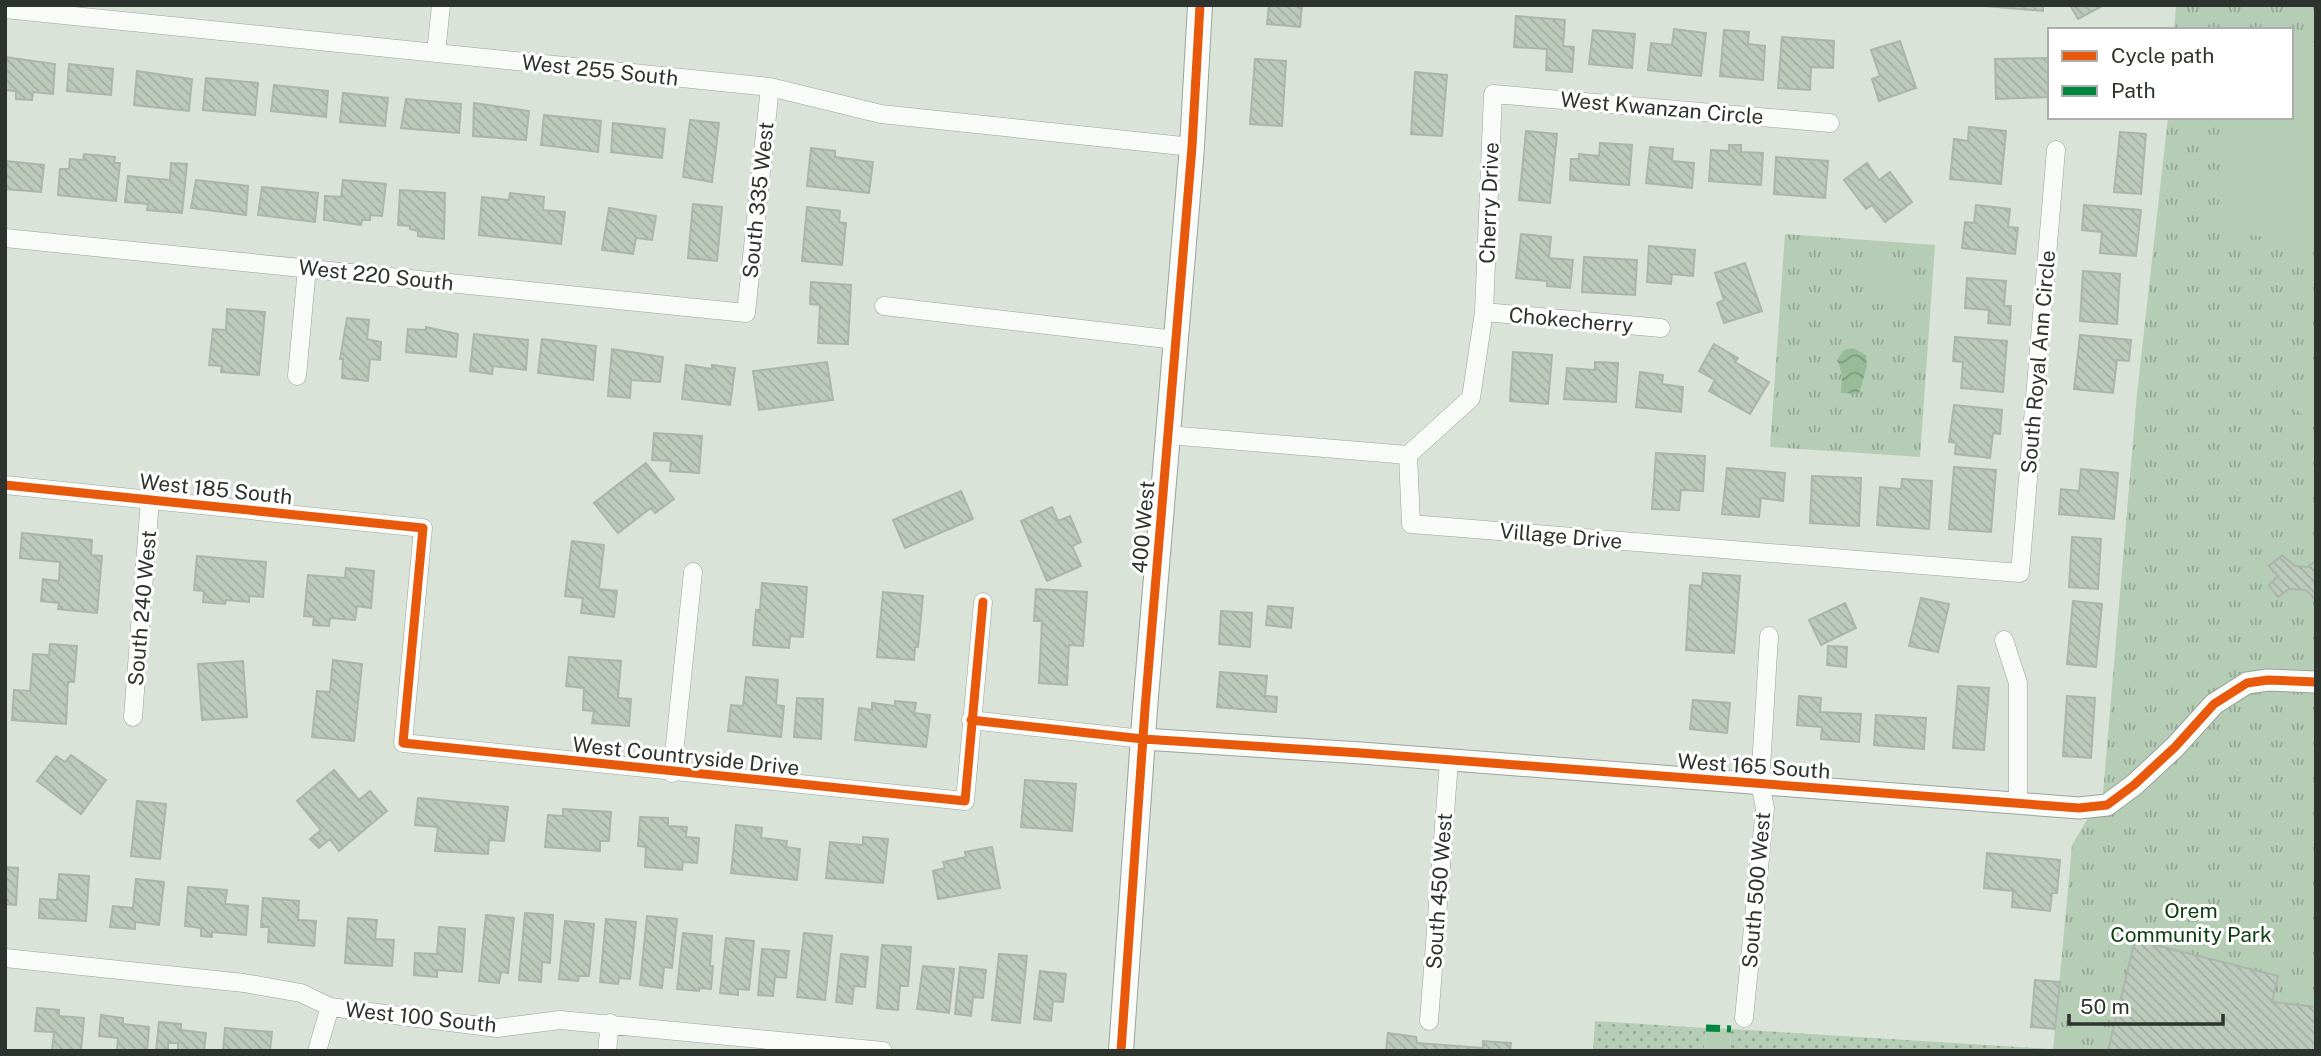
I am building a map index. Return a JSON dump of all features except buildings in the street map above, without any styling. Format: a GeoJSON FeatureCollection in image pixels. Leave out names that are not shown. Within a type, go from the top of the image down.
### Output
{"type":"FeatureCollection","features":[{"type":"Feature","properties":{"kind":"main road","name":"400 West"},"geometry":{"type":"LineString","coordinates":[[1121,1051],[1143,739],[1192,147],[1200,5]]}},
{"type":"Feature","properties":{"kind":"street"},"geometry":{"type":"LineString","coordinates":[[436,53],[441,5]]}},
{"type":"Feature","properties":{"kind":"street","name":"West 255 South"},"geometry":{"type":"LineString","coordinates":[[5,9],[770,87],[881,114],[1192,147]]}},
{"type":"Feature","properties":{"kind":"street","name":"South 335 West"},"geometry":{"type":"LineString","coordinates":[[746,313],[770,87]]}},
{"type":"Feature","properties":{"kind":"street","name":"West Kwanzan Circle"},"geometry":{"type":"LineString","coordinates":[[1493,94],[1830,122]]}},
{"type":"Feature","properties":{"kind":"street","name":"Cherry Drive"},"geometry":{"type":"LineString","coordinates":[[1484,312],[1493,94]]}},
{"type":"Feature","properties":{"kind":"street","name":"South Royal Ann Circle"},"geometry":{"type":"LineString","coordinates":[[2020,573],[2056,150]]}},
{"type":"Feature","properties":{"kind":"street","name":"West 220 South"},"geometry":{"type":"LineString","coordinates":[[5,239],[746,313]]}},
{"type":"Feature","properties":{"kind":"street"},"geometry":{"type":"LineString","coordinates":[[297,376],[307,268]]}},
{"type":"Feature","properties":{"kind":"street"},"geometry":{"type":"LineString","coordinates":[[884,306],[1176,340]]}},
{"type":"Feature","properties":{"kind":"street","name":"Chokecherry"},"geometry":{"type":"LineString","coordinates":[[1408,455],[1471,398],[1484,312],[1661,328]]}},
{"type":"Feature","properties":{"kind":"street"},"geometry":{"type":"LineString","coordinates":[[1168,435],[1408,455]]}},
{"type":"Feature","properties":{"kind":"street","name":"Village Drive"},"geometry":{"type":"LineString","coordinates":[[1408,455],[1411,524],[2020,573]]}},
{"type":"Feature","properties":{"kind":"street","name":"West 185 South"},"geometry":{"type":"LineString","coordinates":[[5,485],[423,528],[403,743]]}},
{"type":"Feature","properties":{"kind":"street","name":"South 240 West"},"geometry":{"type":"LineString","coordinates":[[133,717],[150,499]]}},
{"type":"Feature","properties":{"kind":"street"},"geometry":{"type":"LineString","coordinates":[[672,773],[693,572]]}},
{"type":"Feature","properties":{"kind":"street"},"geometry":{"type":"LineString","coordinates":[[983,602],[971,720],[1143,739]]}},
{"type":"Feature","properties":{"kind":"street","name":"South 500 West"},"geometry":{"type":"LineString","coordinates":[[1744,1018],[1765,808],[1760,784],[1769,636]]}},
{"type":"Feature","properties":{"kind":"street"},"geometry":{"type":"LineString","coordinates":[[2004,640],[2018,683],[2018,802]]}},
{"type":"Feature","properties":{"kind":"street","name":"West 165 South"},"geometry":{"type":"LineString","coordinates":[[1143,739],[2079,808],[2107,804],[2134,785],[2175,747],[2214,704],[2247,683],[2268,680],[2316,682]]}},
{"type":"Feature","properties":{"kind":"street","name":"West Countryside Drive"},"geometry":{"type":"LineString","coordinates":[[403,743],[672,773],[965,801],[971,720]]}},
{"type":"Feature","properties":{"kind":"street","name":"South 450 West"},"geometry":{"type":"LineString","coordinates":[[1429,1021],[1449,761]]}},
{"type":"Feature","properties":{"kind":"street","name":"West 100 South"},"geometry":{"type":"LineString","coordinates":[[5,959],[244,983],[302,993],[330,1007],[497,1028],[560,1020],[883,1051]]}},
{"type":"Feature","properties":{"kind":"street"},"geometry":{"type":"LineString","coordinates":[[317,1051],[330,1007]]}},
{"type":"Feature","properties":{"kind":"street"},"geometry":{"type":"LineString","coordinates":[[607,1051],[610,1023]]}},
{"type":"Feature","properties":{"kind":"green space","name":"Orem Community Park"},"geometry":{"type":"Polygon","coordinates":[[[2176,5],[2316,5],[2316,1051],[2053,1051],[2072,845],[2103,793],[2137,394],[2168,119],[2293,119],[2293,28],[2174,28],[2176,5]]]}},
{"type":"Feature","properties":{"kind":"green space"},"geometry":{"type":"Polygon","coordinates":[[[2293,41],[2316,43],[2316,242],[2218,232],[2230,119],[2293,119],[2293,41]]]}},
{"type":"Feature","properties":{"kind":"green space"},"geometry":{"type":"Polygon","coordinates":[[[1785,234],[1935,245],[1920,457],[1770,447],[1785,234]]]}},
{"type":"Feature","properties":{"kind":"green space"},"geometry":{"type":"Polygon","coordinates":[[[1871,265],[1908,268],[1905,306],[1868,303],[1871,265]]]}},
{"type":"Feature","properties":{"kind":"green space"},"geometry":{"type":"Polygon","coordinates":[[[2316,369],[2316,423],[2291,407],[2316,369]]]}},
{"type":"Feature","properties":{"kind":"green space"},"geometry":{"type":"Polygon","coordinates":[[[1595,1021],[1706,1028],[1704,1051],[1593,1051],[1595,1021]]]}},
{"type":"Feature","properties":{"kind":"green space"},"geometry":{"type":"Polygon","coordinates":[[[1706,1028],[1731,1029],[1730,1051],[1704,1051],[1706,1028]]]}},
{"type":"Feature","properties":{"kind":"green space"},"geometry":{"type":"Polygon","coordinates":[[[1731,1029],[2051,1049],[1730,1051],[1731,1029]]]}},
{"type":"Feature","properties":{"kind":"water"},"geometry":{"type":"Polygon","coordinates":[[[1853,348],[1866,355],[1867,366],[1859,394],[1841,393],[1842,374],[1837,360],[1844,350],[1853,348]]]}},
{"type":"Feature","properties":{"kind":"marked path"},"geometry":{"type":"LineString","coordinates":[[1706,1028],[1731,1029]]}},
{"type":"Feature","properties":{"kind":"cycle path"},"geometry":{"type":"LineString","coordinates":[[1121,1051],[1145,709],[1192,147],[1200,5]]}},
{"type":"Feature","properties":{"kind":"cycle path"},"geometry":{"type":"LineString","coordinates":[[5,485],[423,528],[403,743],[965,801],[983,602]]}},
{"type":"Feature","properties":{"kind":"cycle path"},"geometry":{"type":"LineString","coordinates":[[971,720],[1143,739],[2079,808],[2107,805],[2134,785],[2175,747],[2214,704],[2247,683],[2268,680],[2316,682]]}}]}
